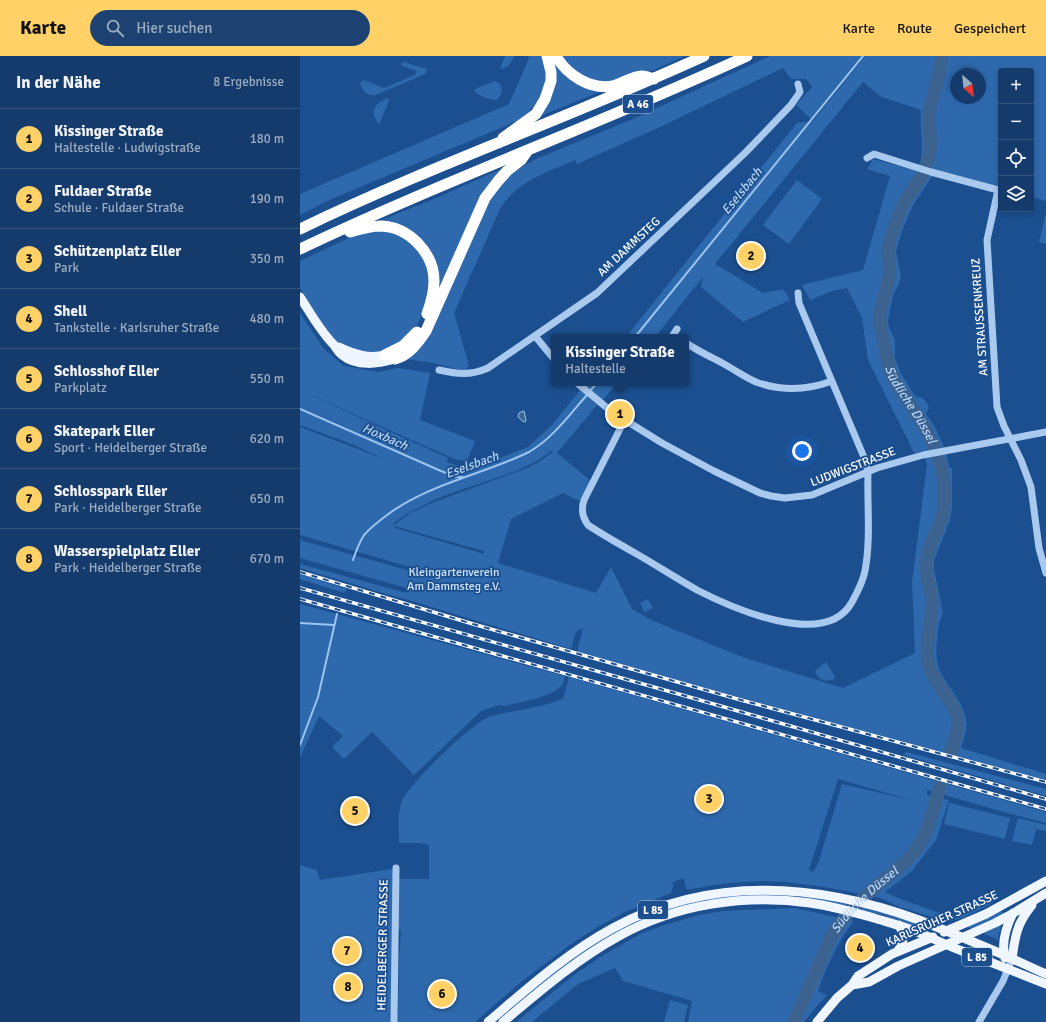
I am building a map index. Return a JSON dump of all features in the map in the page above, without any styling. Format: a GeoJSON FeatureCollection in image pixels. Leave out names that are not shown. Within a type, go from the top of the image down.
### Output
{"type":"FeatureCollection","features":[{"type":"Feature","properties":{"kind":"highway"},"geometry":{"type":"LineString","coordinates":[[493,146],[536,114],[542,106],[549,89],[551,72],[547,56]]}},
{"type":"Feature","properties":{"kind":"highway"},"geometry":{"type":"LineString","coordinates":[[556,56],[571,74],[583,81],[600,86],[614,86],[640,76],[654,79]]}},
{"type":"Feature","properties":{"kind":"highway","name":"A 46"},"geometry":{"type":"LineString","coordinates":[[300,229],[390,188],[654,79],[704,56]]}},
{"type":"Feature","properties":{"kind":"highway","name":"A 46"},"geometry":{"type":"LineString","coordinates":[[300,249],[421,194],[691,82],[747,56]]}},
{"type":"Feature","properties":{"kind":"highway"},"geometry":{"type":"LineString","coordinates":[[390,357],[404,355],[420,340],[426,331],[489,191],[521,160],[528,150]]}},
{"type":"Feature","properties":{"kind":"highway"},"geometry":{"type":"LineString","coordinates":[[324,237],[347,233],[362,228],[382,226],[401,231],[413,238],[422,246],[428,257],[434,279],[431,303],[415,334],[390,357]]}},
{"type":"Feature","properties":{"kind":"main road"},"geometry":{"type":"LineString","coordinates":[[300,297],[323,334],[334,346],[363,356],[390,357]]}},
{"type":"Feature","properties":{"kind":"main road"},"geometry":{"type":"LineString","coordinates":[[1008,969],[1008,957],[1004,935],[1012,914],[1020,902],[1046,881]]}},
{"type":"Feature","properties":{"kind":"main road","name":"KARLSRUHER STRASSE"},"geometry":{"type":"LineString","coordinates":[[816,1022],[837,998],[852,985],[858,976],[882,960],[993,910],[1046,881]]}},
{"type":"Feature","properties":{"kind":"main road","name":"L 85"},"geometry":{"type":"LineString","coordinates":[[488,1022],[537,981],[575,952],[613,928],[638,916],[679,901],[730,891],[799,891],[851,900],[897,913],[947,931],[1046,974]]}},
{"type":"Feature","properties":{"kind":"main road","name":"KARLSRUHER STRASSE"},"geometry":{"type":"LineString","coordinates":[[852,985],[869,982],[898,966],[962,938],[1012,914],[1046,893]]}},
{"type":"Feature","properties":{"kind":"main road","name":"L 85"},"geometry":{"type":"LineString","coordinates":[[503,1022],[587,955],[619,936],[660,918],[693,908],[720,902],[759,899],[775,899],[810,903],[842,909],[899,925],[1046,984]]}},
{"type":"Feature","properties":{"kind":"main road"},"geometry":{"type":"LineString","coordinates":[[1008,957],[1016,931],[1026,912],[1036,900]]}},
{"type":"Feature","properties":{"kind":"main road"},"geometry":{"type":"LineString","coordinates":[[897,952],[904,937],[899,925]]}},
{"type":"Feature","properties":{"kind":"street","name":"AM DAMMSTEG"},"geometry":{"type":"LineString","coordinates":[[438,370],[458,374],[480,372],[504,358],[597,293],[735,163],[791,105],[800,92],[798,84]]}},
{"type":"Feature","properties":{"kind":"street","name":"AM STRAUSSENKREUZ"},"geometry":{"type":"LineString","coordinates":[[867,158],[874,154],[917,168],[998,190],[987,240],[997,407],[1004,426],[1021,460],[1031,487],[1039,548],[1046,573]]}},
{"type":"Feature","properties":{"kind":"street"},"geometry":{"type":"LineString","coordinates":[[626,421],[607,454],[584,500],[582,512],[586,522],[600,532],[696,589],[718,600],[751,613],[777,621],[807,625],[824,623],[839,616],[852,603],[865,572],[867,547],[868,472],[866,462],[799,303],[798,293]]}},
{"type":"Feature","properties":{"kind":"street"},"geometry":{"type":"LineString","coordinates":[[674,334],[677,329]]}},
{"type":"Feature","properties":{"kind":"street"},"geometry":{"type":"LineString","coordinates":[[535,336],[551,355]]}},
{"type":"Feature","properties":{"kind":"street"},"geometry":{"type":"LineString","coordinates":[[689,345],[756,382],[772,387],[806,388],[819,386],[832,381]]}},
{"type":"Feature","properties":{"kind":"street","name":"LUDWIGSTRASSE"},"geometry":{"type":"LineString","coordinates":[[580,386],[596,400],[626,421],[702,465],[760,493],[786,498],[812,495],[892,463],[942,451],[1046,432]]}},
{"type":"Feature","properties":{"kind":"street","name":"HEIDELBERGER STRASSE"},"geometry":{"type":"LineString","coordinates":[[394,1022],[396,868]]}},
{"type":"Feature","properties":{"kind":"street"},"geometry":{"type":"LineString","coordinates":[[979,1022],[1008,969]]}},
{"type":"Feature","properties":{"kind":"green space"},"geometry":{"type":"Polygon","coordinates":[[[505,56],[514,56],[509,65],[500,69],[505,56]]]}},
{"type":"Feature","properties":{"kind":"green space"},"geometry":{"type":"Polygon","coordinates":[[[528,56],[542,56],[545,66],[545,85],[538,101],[526,115],[517,121],[327,201],[300,215],[300,194],[509,104],[529,58],[528,56]]]}},
{"type":"Feature","properties":{"kind":"green space"},"geometry":{"type":"Polygon","coordinates":[[[549,56],[602,91],[538,117],[545,107],[549,56]]]}},
{"type":"Feature","properties":{"kind":"green space"},"geometry":{"type":"Polygon","coordinates":[[[562,56],[685,56],[654,70],[621,81],[599,83],[577,74],[562,56]]]}},
{"type":"Feature","properties":{"kind":"green space"},"geometry":{"type":"Polygon","coordinates":[[[770,56],[862,56],[811,119],[796,105],[812,87],[806,79],[791,79],[783,68],[660,127],[577,164],[575,160],[533,179],[515,191],[500,209],[454,313],[469,366],[464,371],[433,363],[406,359],[485,204],[500,183],[520,168],[538,158],[633,119],[770,56]]]}},
{"type":"Feature","properties":{"kind":"green space"},"geometry":{"type":"Polygon","coordinates":[[[865,56],[1046,56],[1046,201],[1034,198],[1034,68],[998,68],[998,188],[919,166],[922,152],[921,110],[881,97],[863,82],[715,264],[763,293],[783,289],[790,300],[743,322],[701,287],[703,277],[657,334],[628,334],[797,123],[813,121],[865,56]]]}},
{"type":"Feature","properties":{"kind":"green space"},"geometry":{"type":"Polygon","coordinates":[[[404,62],[426,69],[427,72],[376,95],[370,95],[364,91],[360,84],[364,80],[384,88],[415,75],[417,71],[402,66],[401,64],[404,62]]]}},
{"type":"Feature","properties":{"kind":"green space"},"geometry":{"type":"Polygon","coordinates":[[[495,81],[500,84],[502,88],[501,94],[497,100],[479,95],[474,91],[477,88],[495,81]]]}},
{"type":"Feature","properties":{"kind":"green space"},"geometry":{"type":"Polygon","coordinates":[[[388,98],[389,100],[380,123],[378,123],[374,114],[375,108],[380,102],[388,98]]]}},
{"type":"Feature","properties":{"kind":"green space"},"geometry":{"type":"Polygon","coordinates":[[[873,159],[933,175],[912,207],[902,231],[896,251],[901,276],[893,295],[888,321],[895,340],[895,358],[900,372],[915,396],[923,399],[927,403],[929,408],[926,414],[935,427],[944,447],[914,453],[868,360],[862,318],[847,288],[832,291],[810,300],[802,285],[863,270],[890,176],[867,169],[873,159]]]}},
{"type":"Feature","properties":{"kind":"green space"},"geometry":{"type":"Polygon","coordinates":[[[501,169],[504,171],[427,323],[418,334],[431,309],[431,256],[379,221],[434,199],[501,169]]]}},
{"type":"Feature","properties":{"kind":"green space"},"geometry":{"type":"Polygon","coordinates":[[[797,180],[822,199],[789,244],[763,225],[797,180]]]}},
{"type":"Feature","properties":{"kind":"green space"},"geometry":{"type":"Polygon","coordinates":[[[1046,212],[1046,244],[1039,242],[1046,212]]]}},
{"type":"Feature","properties":{"kind":"green space"},"geometry":{"type":"Polygon","coordinates":[[[380,230],[394,232],[407,239],[423,257],[430,280],[427,303],[415,329],[395,347],[372,354],[347,349],[337,342],[320,323],[300,288],[300,261],[364,232],[380,230]]]}},
{"type":"Feature","properties":{"kind":"green space","name":"Kleingartenverein Am Dammsteg e.V."},"geometry":{"type":"Polygon","coordinates":[[[300,313],[324,349],[344,366],[378,372],[398,368],[430,373],[420,420],[475,441],[467,461],[492,461],[528,447],[553,424],[580,390],[597,405],[557,453],[591,481],[579,501],[563,493],[511,519],[498,563],[596,593],[611,567],[632,609],[651,620],[745,658],[843,688],[915,653],[912,582],[927,465],[925,457],[946,454],[950,468],[952,468],[952,507],[950,520],[934,561],[943,614],[938,627],[936,654],[942,675],[957,698],[966,718],[966,729],[961,748],[1046,774],[1046,780],[577,652],[583,628],[576,632],[571,649],[300,568],[300,564],[407,593],[410,589],[300,558],[300,540],[414,572],[413,568],[300,535],[300,427],[387,460],[349,443],[300,425],[300,313]],[[304,392],[448,458],[447,462],[459,466],[467,464],[466,461],[457,460],[304,392]],[[551,451],[545,456],[518,470],[456,491],[430,502],[406,515],[394,523],[394,525],[410,513],[429,504],[527,468],[553,452],[551,451]],[[394,526],[395,528],[484,554],[484,551],[394,526]]]}},
{"type":"Feature","properties":{"kind":"green space"},"geometry":{"type":"Polygon","coordinates":[[[584,386],[614,386],[602,401],[584,386]]]}},
{"type":"Feature","properties":{"kind":"green space"},"geometry":{"type":"Polygon","coordinates":[[[300,574],[347,589],[344,593],[300,579],[300,574]]]}},
{"type":"Feature","properties":{"kind":"green space"},"geometry":{"type":"Polygon","coordinates":[[[648,599],[653,608],[644,612],[640,603],[648,599]]]}},
{"type":"Feature","properties":{"kind":"green space"},"geometry":{"type":"Polygon","coordinates":[[[300,604],[565,676],[564,682],[558,689],[544,696],[505,706],[499,705],[481,711],[414,775],[372,732],[344,759],[332,747],[343,736],[319,716],[300,758],[300,604]]]}},
{"type":"Feature","properties":{"kind":"green space"},"geometry":{"type":"Polygon","coordinates":[[[826,662],[835,677],[834,679],[823,680],[816,674],[815,671],[826,662]]]}},
{"type":"Feature","properties":{"kind":"green space"},"geometry":{"type":"Polygon","coordinates":[[[569,677],[1046,812],[1046,823],[927,790],[927,795],[949,800],[936,840],[911,872],[885,892],[948,916],[961,913],[986,903],[993,903],[964,917],[948,922],[900,907],[880,898],[825,887],[786,882],[762,881],[728,883],[686,889],[684,878],[671,883],[674,884],[671,893],[625,912],[599,926],[571,944],[521,982],[475,1022],[398,1022],[401,931],[396,926],[399,879],[429,879],[429,845],[420,843],[399,843],[399,816],[402,801],[416,782],[442,755],[469,730],[481,722],[489,717],[545,705],[563,699],[569,677]],[[838,779],[809,870],[813,872],[818,864],[842,784],[911,800],[838,779]]]}},
{"type":"Feature","properties":{"kind":"green space"},"geometry":{"type":"Polygon","coordinates":[[[906,752],[1046,789],[1046,796],[904,755],[906,752]]]}},
{"type":"Feature","properties":{"kind":"green space"},"geometry":{"type":"Polygon","coordinates":[[[949,803],[1010,818],[1005,839],[944,824],[949,803]]]}},
{"type":"Feature","properties":{"kind":"green space"},"geometry":{"type":"Polygon","coordinates":[[[1018,818],[1046,825],[1046,831],[1036,829],[1032,845],[1012,841],[1018,818]]]}},
{"type":"Feature","properties":{"kind":"green space"},"geometry":{"type":"Polygon","coordinates":[[[300,865],[317,870],[320,880],[392,869],[394,873],[392,1022],[300,1022],[300,865]]]}},
{"type":"Feature","properties":{"kind":"green space"},"geometry":{"type":"Polygon","coordinates":[[[761,893],[827,899],[848,904],[846,906],[780,896],[655,916],[515,1007],[498,1022],[493,1022],[563,965],[609,934],[654,913],[705,898],[761,893]]]}},
{"type":"Feature","properties":{"kind":"green space"},"geometry":{"type":"Polygon","coordinates":[[[795,908],[854,921],[842,937],[833,954],[818,991],[827,995],[804,1022],[688,1022],[692,1001],[623,981],[615,968],[578,984],[532,1022],[516,1022],[574,975],[600,957],[640,934],[664,925],[699,915],[723,911],[795,908]]]}},
{"type":"Feature","properties":{"kind":"green space"},"geometry":{"type":"Polygon","coordinates":[[[862,908],[915,923],[914,926],[884,915],[861,910],[862,908]]]}},
{"type":"Feature","properties":{"kind":"green space"},"geometry":{"type":"Polygon","coordinates":[[[1001,911],[1003,912],[1002,915],[972,929],[967,927],[1001,911]]]}},
{"type":"Feature","properties":{"kind":"green space"},"geometry":{"type":"Polygon","coordinates":[[[1001,925],[998,940],[983,933],[1001,925]]]}},
{"type":"Feature","properties":{"kind":"green space"},"geometry":{"type":"Polygon","coordinates":[[[972,947],[993,956],[995,959],[968,950],[972,947]]]}},
{"type":"Feature","properties":{"kind":"green space"},"geometry":{"type":"Polygon","coordinates":[[[670,1000],[688,1005],[684,1022],[664,1022],[670,1000]]]}},
{"type":"Feature","properties":{"kind":"shaded area"},"geometry":{"type":"Polygon","coordinates":[[[524,411],[526,421],[524,422],[518,417],[519,413],[524,411]]]}},
{"type":"Feature","properties":{"kind":"waterway","name":"Eselsbach"},"geometry":{"type":"LineString","coordinates":[[637,334],[863,56]]}},
{"type":"Feature","properties":{"kind":"waterway","name":"Südliche Düssel"},"geometry":{"type":"LineString","coordinates":[[942,56],[931,104],[929,120],[931,144],[929,158],[922,176],[906,199],[890,239],[888,250],[890,273],[880,313],[880,324],[892,376],[919,418],[931,440],[936,451],[943,476],[944,497],[942,517],[928,552],[926,563],[932,602],[927,654],[932,673],[952,706],[958,722],[951,752]]}},
{"type":"Feature","properties":{"kind":"waterway","name":"Eselsbach"},"geometry":{"type":"LineString","coordinates":[[590,391],[594,386]]}},
{"type":"Feature","properties":{"kind":"waterway","name":"Eselsbach"},"geometry":{"type":"LineString","coordinates":[[353,560],[364,535],[387,515],[404,504],[438,487],[529,452],[546,440],[587,395]]}},
{"type":"Feature","properties":{"kind":"waterway","name":"Hoxbach"},"geometry":{"type":"LineString","coordinates":[[300,409],[441,471],[457,477],[463,477]]}},
{"type":"Feature","properties":{"kind":"waterway","name":"Eselsbach"},"geometry":{"type":"LineString","coordinates":[[300,745],[318,697],[337,614]]}},
{"type":"Feature","properties":{"kind":"waterway"},"geometry":{"type":"LineString","coordinates":[[300,623],[334,625]]}},
{"type":"Feature","properties":{"kind":"waterway","name":"Südliche Düssel"},"geometry":{"type":"LineString","coordinates":[[794,1022],[831,937],[837,928],[849,912],[879,884],[899,868],[921,843],[941,784]]}},
{"type":"Feature","properties":{"kind":"railway"},"geometry":{"type":"LineString","coordinates":[[300,572],[473,624],[741,700],[1046,782]]}},
{"type":"Feature","properties":{"kind":"railway"},"geometry":{"type":"LineString","coordinates":[[300,588],[1046,799]]}},
{"type":"Feature","properties":{"kind":"railway"},"geometry":{"type":"LineString","coordinates":[[300,599],[1046,809]]}},
{"type":"Feature","properties":{"kind":"place","name":"Fuldaer Straße"},"geometry":{"type":"Point","coordinates":[751,256]}},
{"type":"Feature","properties":{"kind":"place","name":"Kissinger Straße"},"geometry":{"type":"Point","coordinates":[620,414]}},
{"type":"Feature","properties":{"kind":"place","name":"Schützenplatz Eller"},"geometry":{"type":"Point","coordinates":[709,799]}},
{"type":"Feature","properties":{"kind":"place","name":"Schlosshof Eller"},"geometry":{"type":"Point","coordinates":[355,811]}},
{"type":"Feature","properties":{"kind":"place","name":"Shell"},"geometry":{"type":"Point","coordinates":[860,948]}},
{"type":"Feature","properties":{"kind":"place","name":"Schlosspark Eller"},"geometry":{"type":"Point","coordinates":[347,951]}},
{"type":"Feature","properties":{"kind":"place","name":"Wasserspielplatz Eller"},"geometry":{"type":"Point","coordinates":[348,987]}},
{"type":"Feature","properties":{"kind":"place","name":"Skatepark Eller"},"geometry":{"type":"Point","coordinates":[442,994]}}]}
